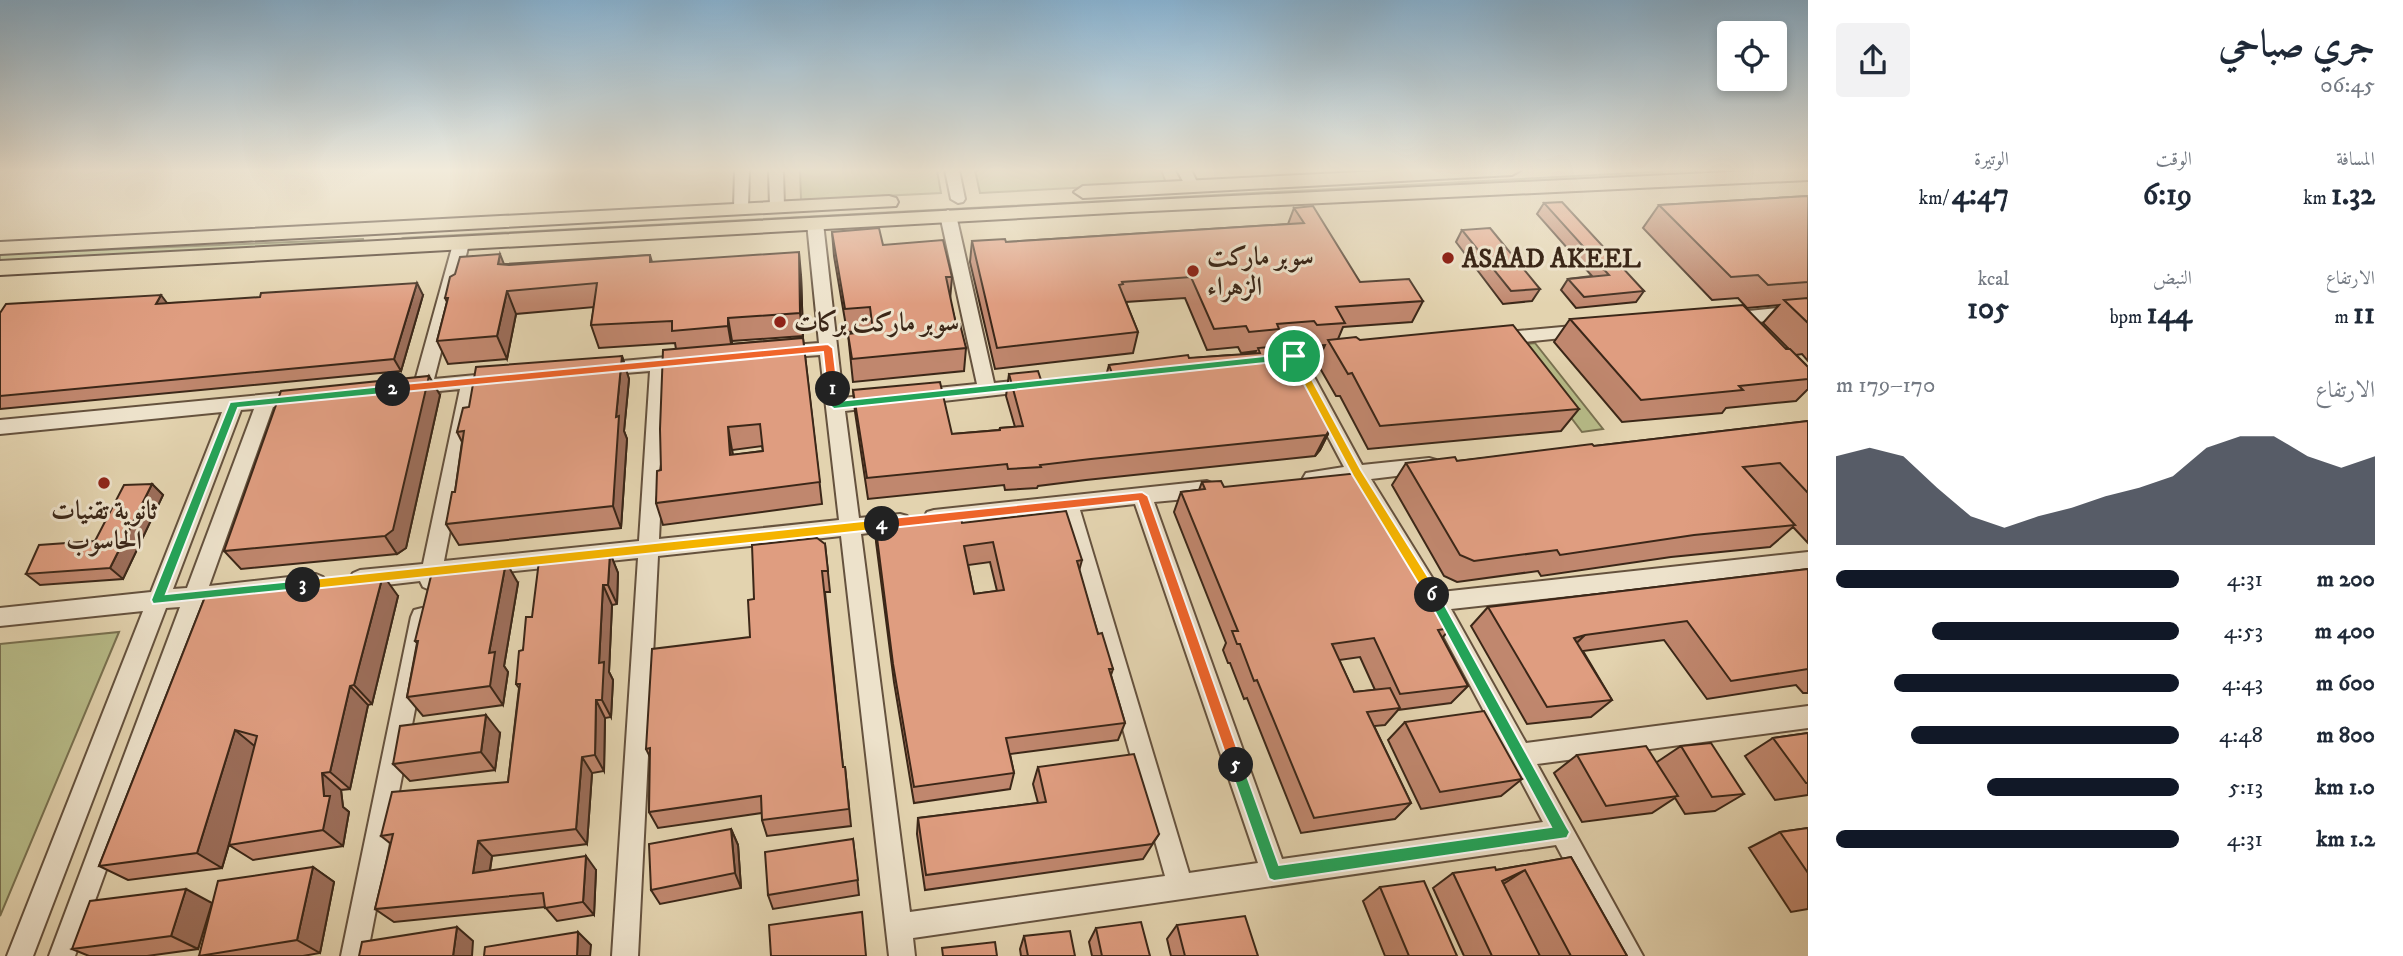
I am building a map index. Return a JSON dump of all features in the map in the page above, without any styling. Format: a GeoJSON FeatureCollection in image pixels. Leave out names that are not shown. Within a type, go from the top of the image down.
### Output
{"type":"FeatureCollection","features":[{"type":"Feature","properties":{"kind":"main road"},"geometry":{"type":"LineString","coordinates":[[0,248],[626,215]]}},
{"type":"Feature","properties":{"kind":"main road"},"geometry":{"type":"LineString","coordinates":[[0,268],[815,223],[887,215]]}},
{"type":"Feature","properties":{"kind":"main road"},"geometry":{"type":"LineString","coordinates":[[384,248],[392,228]]}},
{"type":"Feature","properties":{"kind":"main road"},"geometry":{"type":"LineString","coordinates":[[49,265],[62,246]]}},
{"type":"Feature","properties":{"kind":"street"},"geometry":{"type":"LineString","coordinates":[[954,215],[987,390]]}},
{"type":"Feature","properties":{"kind":"street"},"geometry":{"type":"LineString","coordinates":[[815,223],[834,405],[902,956]]}},
{"type":"Feature","properties":{"kind":"street"},"geometry":{"type":"LineString","coordinates":[[423,386],[461,244]]}},
{"type":"Feature","properties":{"kind":"street"},"geometry":{"type":"LineString","coordinates":[[1714,320],[1808,311]]}},
{"type":"Feature","properties":{"kind":"street"},"geometry":{"type":"LineString","coordinates":[[1741,317],[1760,337]]}},
{"type":"Feature","properties":{"kind":"street"},"geometry":{"type":"LineString","coordinates":[[1484,340],[1606,329]]}},
{"type":"Feature","properties":{"kind":"street"},"geometry":{"type":"LineString","coordinates":[[763,354],[828,348]]}},
{"type":"Feature","properties":{"kind":"street"},"geometry":{"type":"LineString","coordinates":[[1254,361],[1362,350]]}},
{"type":"Feature","properties":{"kind":"street"},"geometry":{"type":"LineString","coordinates":[[1294,356],[1357,473],[1436,602],[1630,956]]}},
{"type":"Feature","properties":{"kind":"street"},"geometry":{"type":"LineString","coordinates":[[578,372],[711,359]]}},
{"type":"Feature","properties":{"kind":"street"},"geometry":{"type":"LineString","coordinates":[[625,956],[659,364]]}},
{"type":"Feature","properties":{"kind":"street"},"geometry":{"type":"LineString","coordinates":[[397,389],[510,378]]}},
{"type":"Feature","properties":{"kind":"street"},"geometry":{"type":"LineString","coordinates":[[354,956],[470,382]]}},
{"type":"Feature","properties":{"kind":"street"},"geometry":{"type":"LineString","coordinates":[[834,405],[1054,383]]}},
{"type":"Feature","properties":{"kind":"street"},"geometry":{"type":"LineString","coordinates":[[0,427],[318,396]]}},
{"type":"Feature","properties":{"kind":"street"},"geometry":{"type":"LineString","coordinates":[[62,956],[266,401]]}},
{"type":"Feature","properties":{"kind":"street"},"geometry":{"type":"LineString","coordinates":[[20,956],[234,405]]}},
{"type":"Feature","properties":{"kind":"street"},"geometry":{"type":"LineString","coordinates":[[1290,480],[1452,463]]}},
{"type":"Feature","properties":{"kind":"street"},"geometry":{"type":"LineString","coordinates":[[0,617],[1223,488]]}},
{"type":"Feature","properties":{"kind":"street"},"geometry":{"type":"LineString","coordinates":[[1142,496],[1274,873]]}},
{"type":"Feature","properties":{"kind":"street"},"geometry":{"type":"LineString","coordinates":[[1068,504],[1180,885]]}},
{"type":"Feature","properties":{"kind":"street"},"geometry":{"type":"LineString","coordinates":[[1436,602],[1808,561]]}},
{"type":"Feature","properties":{"kind":"street"},"geometry":{"type":"LineString","coordinates":[[1520,755],[1808,717]]}},
{"type":"Feature","properties":{"kind":"street"},"geometry":{"type":"LineString","coordinates":[[899,927],[1562,832]]}},
{"type":"Feature","properties":{"kind":"green space"},"geometry":{"type":"Polygon","coordinates":[[[846,215],[956,215],[393,243],[403,238],[846,215]]]}},
{"type":"Feature","properties":{"kind":"green space"},"geometry":{"type":"Polygon","coordinates":[[[363,239],[364,244],[359,246],[0,261],[0,254],[363,239]]]}},
{"type":"Feature","properties":{"kind":"green space"},"geometry":{"type":"Polygon","coordinates":[[[1535,343],[1603,429],[1582,432],[1516,345],[1535,343]]]}},
{"type":"Feature","properties":{"kind":"green space"},"geometry":{"type":"Polygon","coordinates":[[[119,632],[0,916],[0,644],[119,632]]]}},
{"type":"Feature","properties":{"kind":"building"},"geometry":{"type":"Polygon","coordinates":[[[1298,215],[1318,215],[1360,282],[1409,279],[1423,301],[1336,307],[1345,323],[1317,325],[1314,321],[1277,324],[1279,329],[1249,332],[1246,326],[1214,329],[1191,277],[1122,282],[1123,284],[1119,285],[1138,332],[997,348],[972,241],[1005,239],[1006,242],[1304,223],[1298,215]]]}},
{"type":"Feature","properties":{"kind":"building"},"geometry":{"type":"Polygon","coordinates":[[[1554,215],[1574,215],[1644,291],[1584,297],[1568,279],[1609,275],[1554,215]]]}},
{"type":"Feature","properties":{"kind":"building"},"geometry":{"type":"Polygon","coordinates":[[[1669,215],[1808,215],[1808,282],[1768,285],[1758,275],[1731,277],[1669,215]]]}},
{"type":"Feature","properties":{"kind":"building"},"geometry":{"type":"Polygon","coordinates":[[[879,228],[883,245],[943,240],[952,277],[946,277],[956,324],[960,324],[966,348],[852,359],[848,334],[873,331],[870,307],[845,309],[832,232],[879,228]]]}},
{"type":"Feature","properties":{"kind":"building"},"geometry":{"type":"Polygon","coordinates":[[[1490,228],[1540,289],[1511,291],[1462,230],[1490,228]]]}},
{"type":"Feature","properties":{"kind":"building"},"geometry":{"type":"Polygon","coordinates":[[[799,252],[800,313],[728,318],[728,326],[672,331],[672,321],[591,325],[597,283],[507,291],[497,336],[437,341],[448,298],[445,298],[450,277],[455,274],[460,257],[500,254],[498,264],[509,265],[650,255],[650,262],[799,252]]]}},
{"type":"Feature","properties":{"kind":"building"},"geometry":{"type":"Polygon","coordinates":[[[417,283],[394,359],[0,396],[0,313],[6,304],[161,295],[156,304],[260,297],[261,293],[417,283]]]}},
{"type":"Feature","properties":{"kind":"building"},"geometry":{"type":"Polygon","coordinates":[[[1808,298],[1808,323],[1784,300],[1808,298]]]}},
{"type":"Feature","properties":{"kind":"building"},"geometry":{"type":"Polygon","coordinates":[[[1743,305],[1786,349],[1790,349],[1808,367],[1808,379],[1739,386],[1743,390],[1641,400],[1570,319],[1743,305]]]}},
{"type":"Feature","properties":{"kind":"building"},"geometry":{"type":"Polygon","coordinates":[[[1513,325],[1579,409],[1380,426],[1352,373],[1348,374],[1328,340],[1356,337],[1360,340],[1513,325]]]}},
{"type":"Feature","properties":{"kind":"building"},"geometry":{"type":"Polygon","coordinates":[[[803,338],[820,482],[656,503],[657,471],[661,470],[663,350],[803,338]],[[760,424],[728,427],[730,455],[763,451],[760,424]]]}},
{"type":"Feature","properties":{"kind":"building"},"geometry":{"type":"Polygon","coordinates":[[[1289,345],[1331,428],[1326,435],[1091,459],[1040,465],[1041,467],[1008,469],[1007,464],[867,478],[853,390],[940,382],[952,434],[1000,430],[1023,426],[1009,374],[1038,371],[1042,383],[1113,376],[1109,365],[1188,355],[1189,358],[1260,353],[1258,348],[1289,345]]]}},
{"type":"Feature","properties":{"kind":"building"},"geometry":{"type":"Polygon","coordinates":[[[622,356],[616,417],[619,416],[613,506],[446,524],[452,492],[455,492],[464,431],[457,432],[463,408],[469,407],[476,367],[622,356]]]}},
{"type":"Feature","properties":{"kind":"building"},"geometry":{"type":"Polygon","coordinates":[[[429,376],[393,530],[385,536],[224,551],[281,391],[429,376]]]}},
{"type":"Feature","properties":{"kind":"building"},"geometry":{"type":"Polygon","coordinates":[[[1808,421],[1808,493],[1780,463],[1743,467],[1795,525],[1694,535],[1560,555],[1557,550],[1474,561],[1460,555],[1406,463],[1455,457],[1457,461],[1808,421]]]}},
{"type":"Feature","properties":{"kind":"building"},"geometry":{"type":"Polygon","coordinates":[[[1359,473],[1423,591],[1429,590],[1451,628],[1438,630],[1468,686],[1400,694],[1374,638],[1332,644],[1354,692],[1390,688],[1400,708],[1367,712],[1411,803],[1314,818],[1257,680],[1254,681],[1240,644],[1237,644],[1232,631],[1238,631],[1181,492],[1205,489],[1202,482],[1221,481],[1224,487],[1359,473]]]}},
{"type":"Feature","properties":{"kind":"building"},"geometry":{"type":"Polygon","coordinates":[[[152,484],[110,568],[26,574],[39,545],[95,541],[124,485],[152,484]]]}},
{"type":"Feature","properties":{"kind":"building"},"geometry":{"type":"Polygon","coordinates":[[[1066,511],[1082,560],[1077,561],[1098,634],[1102,633],[1113,669],[1109,669],[1125,723],[1006,738],[1014,773],[914,787],[893,664],[875,522],[960,512],[962,523],[1066,511]],[[993,542],[964,546],[974,594],[1004,590],[993,542]]]}},
{"type":"Feature","properties":{"kind":"building"},"geometry":{"type":"Polygon","coordinates":[[[817,538],[825,544],[828,571],[822,571],[849,809],[762,820],[761,796],[649,812],[650,748],[646,749],[652,649],[750,637],[748,600],[754,599],[752,545],[817,538]]]}},
{"type":"Feature","properties":{"kind":"building"},"geometry":{"type":"Polygon","coordinates":[[[610,553],[608,585],[603,585],[599,663],[604,662],[602,700],[596,700],[595,755],[582,757],[576,829],[478,841],[473,873],[586,856],[583,902],[545,908],[543,893],[375,909],[393,834],[381,836],[392,792],[508,782],[520,684],[516,684],[519,651],[523,650],[526,617],[532,617],[539,561],[610,553]]]}},
{"type":"Feature","properties":{"kind":"building"},"geometry":{"type":"Polygon","coordinates":[[[506,562],[489,653],[495,652],[490,686],[407,697],[418,641],[415,641],[433,568],[506,562]]]}},
{"type":"Feature","properties":{"kind":"building"},"geometry":{"type":"Polygon","coordinates":[[[1808,569],[1808,669],[1731,681],[1687,621],[1574,638],[1612,700],[1547,707],[1488,607],[1808,569]]]}},
{"type":"Feature","properties":{"kind":"building"},"geometry":{"type":"Polygon","coordinates":[[[383,575],[354,685],[350,686],[330,772],[322,773],[324,796],[330,796],[323,830],[229,845],[257,736],[235,730],[197,853],[99,866],[205,597],[383,575]]]}},
{"type":"Feature","properties":{"kind":"building"},"geometry":{"type":"Polygon","coordinates":[[[1484,711],[1522,779],[1440,792],[1405,722],[1484,711]]]}},
{"type":"Feature","properties":{"kind":"building"},"geometry":{"type":"Polygon","coordinates":[[[486,715],[481,752],[393,764],[400,726],[486,715]]]}},
{"type":"Feature","properties":{"kind":"building"},"geometry":{"type":"Polygon","coordinates":[[[1808,733],[1808,783],[1806,783],[1773,738],[1808,733]]]}},
{"type":"Feature","properties":{"kind":"building"},"geometry":{"type":"Polygon","coordinates":[[[1711,743],[1744,794],[1712,797],[1681,746],[1711,743]]]}},
{"type":"Feature","properties":{"kind":"building"},"geometry":{"type":"Polygon","coordinates":[[[1646,746],[1678,796],[1606,806],[1577,755],[1646,746]]]}},
{"type":"Feature","properties":{"kind":"building"},"geometry":{"type":"Polygon","coordinates":[[[1134,754],[1159,834],[1152,844],[926,875],[918,818],[1046,802],[1038,767],[1134,754]]]}},
{"type":"Feature","properties":{"kind":"building"},"geometry":{"type":"Polygon","coordinates":[[[1808,828],[1808,873],[1780,832],[1808,828]]]}},
{"type":"Feature","properties":{"kind":"building"},"geometry":{"type":"Polygon","coordinates":[[[731,829],[735,873],[651,890],[649,844],[731,829]]]}},
{"type":"Feature","properties":{"kind":"building"},"geometry":{"type":"Polygon","coordinates":[[[853,839],[858,880],[768,895],[765,852],[853,839]]]}},
{"type":"Feature","properties":{"kind":"building"},"geometry":{"type":"Polygon","coordinates":[[[1571,857],[1627,956],[1571,956],[1525,870],[1502,881],[1540,956],[1492,956],[1453,873],[1495,867],[1496,870],[1571,857]]]}},
{"type":"Feature","properties":{"kind":"building"},"geometry":{"type":"Polygon","coordinates":[[[313,867],[297,940],[199,956],[218,881],[313,867]]]}},
{"type":"Feature","properties":{"kind":"building"},"geometry":{"type":"Polygon","coordinates":[[[1424,881],[1457,956],[1409,956],[1380,887],[1424,881]]]}},
{"type":"Feature","properties":{"kind":"building"},"geometry":{"type":"Polygon","coordinates":[[[186,889],[171,936],[72,949],[90,901],[186,889]]]}},
{"type":"Feature","properties":{"kind":"building"},"geometry":{"type":"Polygon","coordinates":[[[862,912],[866,956],[771,956],[769,925],[862,912]]]}},
{"type":"Feature","properties":{"kind":"building"},"geometry":{"type":"Polygon","coordinates":[[[1245,916],[1258,956],[1185,956],[1177,925],[1245,916]]]}},
{"type":"Feature","properties":{"kind":"building"},"geometry":{"type":"Polygon","coordinates":[[[1141,922],[1150,956],[1102,956],[1096,928],[1141,922]]]}},
{"type":"Feature","properties":{"kind":"building"},"geometry":{"type":"Polygon","coordinates":[[[457,927],[453,956],[359,956],[362,942],[457,927]]]}},
{"type":"Feature","properties":{"kind":"building"},"geometry":{"type":"Polygon","coordinates":[[[1070,931],[1075,956],[1028,956],[1024,936],[1070,931]]]}},
{"type":"Feature","properties":{"kind":"building"},"geometry":{"type":"Polygon","coordinates":[[[578,932],[577,956],[484,956],[485,947],[578,932]]]}},
{"type":"Feature","properties":{"kind":"building"},"geometry":{"type":"Polygon","coordinates":[[[995,942],[997,956],[943,956],[942,948],[995,942]]]}},
{"type":"Feature","properties":{"kind":"place","name":"ASAAD AKEEL"},"geometry":{"type":"Point","coordinates":[1448,258]}},
{"type":"Feature","properties":{"kind":"place","name":"سوبر ماركت الزهراء"},"geometry":{"type":"Point","coordinates":[1193,271]}},
{"type":"Feature","properties":{"kind":"place","name":"سوبر ماركت بركات"},"geometry":{"type":"Point","coordinates":[780,322]}},
{"type":"Feature","properties":{"kind":"place","name":"ثانوية تقنيات الحاسوب"},"geometry":{"type":"Point","coordinates":[104,483]}},
{"type":"Feature","properties":{"kind":"route"},"geometry":{"type":"LineString","coordinates":[[828,348],[834,405],[1294,356],[1357,473],[1436,602],[1562,832],[1274,873],[1142,496],[158,600],[234,405],[828,348]]}}]}
